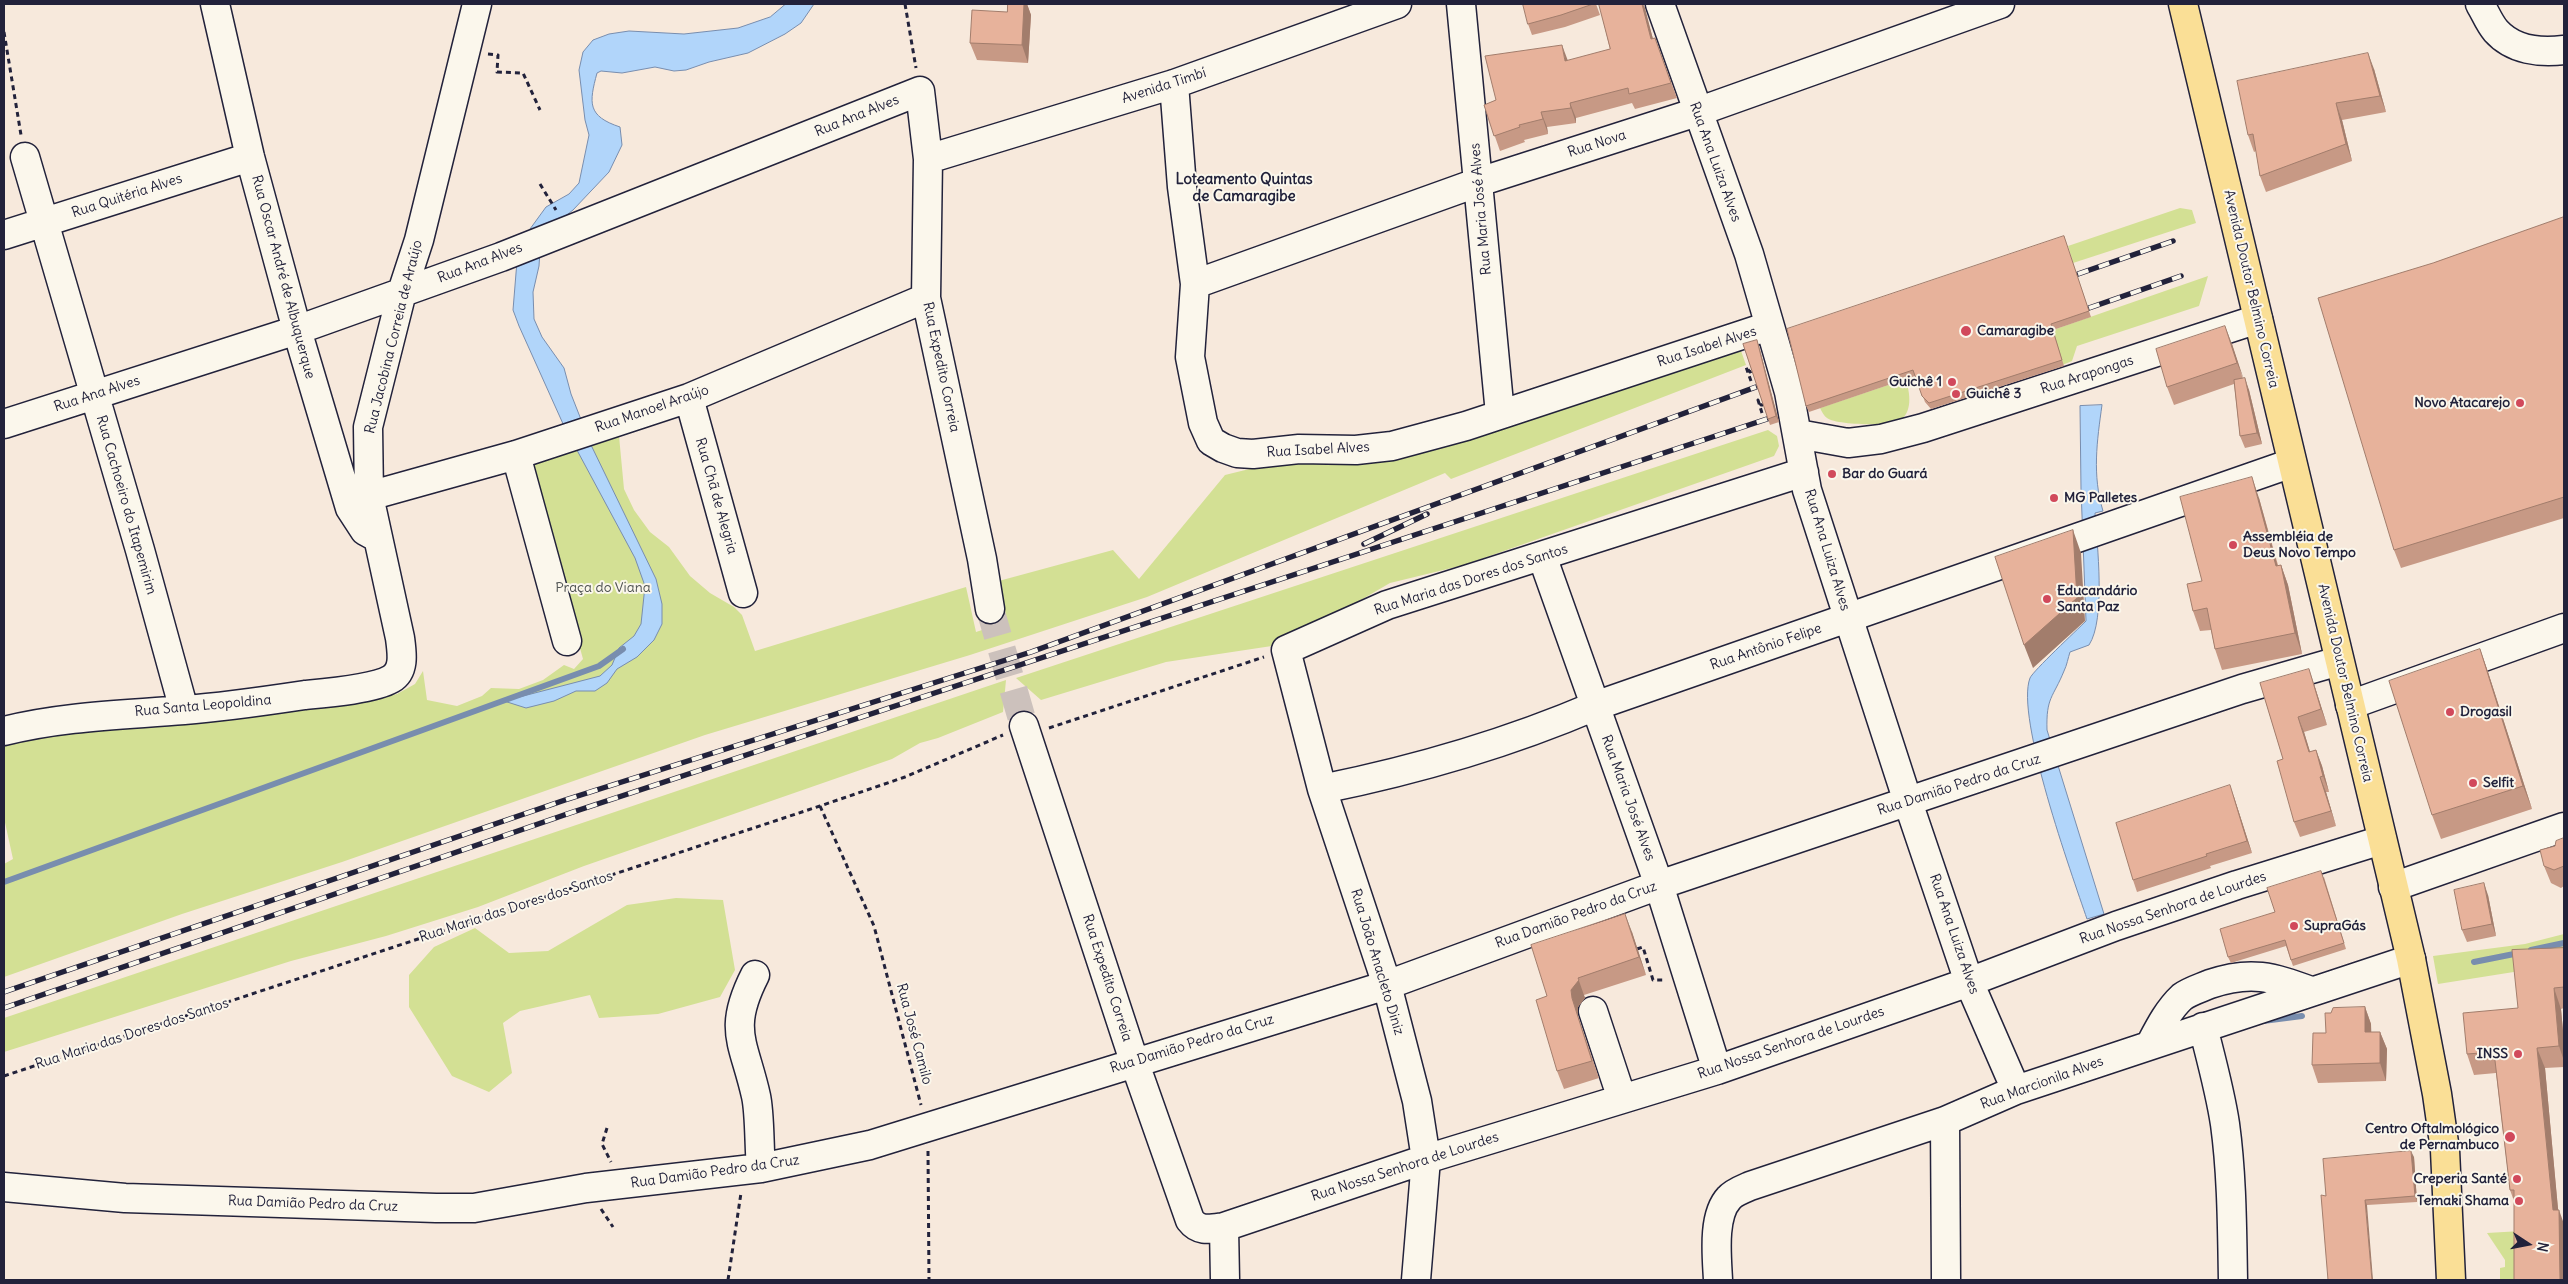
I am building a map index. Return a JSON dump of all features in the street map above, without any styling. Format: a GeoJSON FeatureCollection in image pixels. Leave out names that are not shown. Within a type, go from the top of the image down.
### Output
{"type":"FeatureCollection","features":[{"type":"Feature","properties":{"kind":"main road","name":"Avenida Doutor Belmino Correia"},"geometry":{"type":"LineString","coordinates":[[2183,4],[2411,959],[2437,1094],[2445,1150],[2452,1280]]}},
{"type":"Feature","properties":{"kind":"street","name":"Rua Oscar André de Albuquerque"},"geometry":{"type":"LineString","coordinates":[[215,4],[250,157],[297,330],[350,508],[365,532],[376,537]]}},
{"type":"Feature","properties":{"kind":"street","name":"Rua Jacobina Correia de Araújo"},"geometry":{"type":"LineString","coordinates":[[399,673],[402,659],[400,638],[376,537],[369,496],[368,427],[402,292],[419,240],[477,4]]}},
{"type":"Feature","properties":{"kind":"street","name":"Avenida Timbí"},"geometry":{"type":"LineString","coordinates":[[928,158],[1174,84],[1397,4]]}},
{"type":"Feature","properties":{"kind":"street","name":"Rua Maria José Alves"},"geometry":{"type":"LineString","coordinates":[[1461,4],[1500,414]]}},
{"type":"Feature","properties":{"kind":"street","name":"Rua Ana Luiza Alves"},"geometry":{"type":"LineString","coordinates":[[1660,4],[1696,112],[1712,148],[1749,254],[1789,392],[1807,490],[1908,802],[1969,982],[2016,1090]]}},
{"type":"Feature","properties":{"kind":"street","name":"Rua Nova"},"geometry":{"type":"LineString","coordinates":[[1195,284],[1479,182],[1696,112],[2000,4]]}},
{"type":"Feature","properties":{"kind":"street"},"geometry":{"type":"LineString","coordinates":[[2480,4],[2496,31],[2524,49],[2550,52],[2564,50]]}},
{"type":"Feature","properties":{"kind":"street","name":"Rua Isabel Alves"},"geometry":{"type":"LineString","coordinates":[[1174,84],[1182,187],[1195,284],[1190,357],[1203,423],[1211,441],[1223,448],[1237,453],[1253,454],[1298,448],[1356,450],[1392,446],[1429,437],[1769,326]]}},
{"type":"Feature","properties":{"kind":"street","name":"Rua Expedito Correia"},"geometry":{"type":"LineString","coordinates":[[920,91],[928,158],[926,298],[982,559],[990,609]]}},
{"type":"Feature","properties":{"kind":"street","name":"Rua Ana Alves"},"geometry":{"type":"LineString","coordinates":[[4,424],[297,330],[501,257],[920,91]]}},
{"type":"Feature","properties":{"kind":"street","name":"Rua Cachoeiro do Itapemirim"},"geometry":{"type":"LineString","coordinates":[[25,157],[140,550],[184,710]]}},
{"type":"Feature","properties":{"kind":"street","name":"Rua Quitéria Alves"},"geometry":{"type":"LineString","coordinates":[[4,235],[250,157]]}},
{"type":"Feature","properties":{"kind":"street","name":"Rua Manoel Araújo"},"geometry":{"type":"LineString","coordinates":[[369,496],[516,455],[689,398],[926,298]]}},
{"type":"Feature","properties":{"kind":"street","name":"Rua Arapongas"},"geometry":{"type":"LineString","coordinates":[[1798,434],[1848,443],[1881,439],[1923,428],[2258,319]]}},
{"type":"Feature","properties":{"kind":"street","name":"Rua Chã de Alegria"},"geometry":{"type":"LineString","coordinates":[[689,398],[743,593]]}},
{"type":"Feature","properties":{"kind":"street"},"geometry":{"type":"LineString","coordinates":[[516,455],[567,641]]}},
{"type":"Feature","properties":{"kind":"street","name":"Rua Antônio Felipe"},"geometry":{"type":"LineString","coordinates":[[1322,790],[1466,754],[1508,741],[1595,706],[2292,463]]}},
{"type":"Feature","properties":{"kind":"street","name":"Rua Maria das Dores dos Santos"},"geometry":{"type":"LineString","coordinates":[[1286,650],[1387,605],[1804,472]]}},
{"type":"Feature","properties":{"kind":"street","name":"Rua Maria José Alves"},"geometry":{"type":"LineString","coordinates":[[1542,556],[1659,885],[1717,1070]]}},
{"type":"Feature","properties":{"kind":"street"},"geometry":{"type":"LineString","coordinates":[[2350,705],[2564,628]]}},
{"type":"Feature","properties":{"kind":"street","name":"Rua João Anacleto Diniz"},"geometry":{"type":"LineString","coordinates":[[1286,650],[1322,790],[1387,985],[1417,1102],[1426,1160],[1416,1280]]}},
{"type":"Feature","properties":{"kind":"street","name":"Rua Damião Pedro da Cruz"},"geometry":{"type":"LineString","coordinates":[[4,1187],[125,1198],[474,1208],[586,1188],[620,1186],[753,1169],[870,1145],[1134,1061],[1387,985],[1659,885],[2242,689],[2339,661]]}},
{"type":"Feature","properties":{"kind":"street","name":"Rua Santa Leopoldina"},"geometry":{"type":"LineString","coordinates":[[4,730],[103,714],[184,710],[376,684],[390,680],[399,673]]}},
{"type":"Feature","properties":{"kind":"street","name":"Rua Expedito Correia"},"geometry":{"type":"LineString","coordinates":[[1026,730],[1134,1061],[1190,1220],[1195,1227]]}},
{"type":"Feature","properties":{"kind":"street"},"geometry":{"type":"LineString","coordinates":[[2394,887],[2564,827]]}},
{"type":"Feature","properties":{"kind":"street","name":"Rua Nossa Senhora de Lourdes"},"geometry":{"type":"LineString","coordinates":[[1195,1227],[1204,1230],[1224,1227],[1426,1160],[1717,1070],[1969,982],[2089,935],[2237,885],[2382,840]]}},
{"type":"Feature","properties":{"kind":"street","name":"Rua Marcionila Alves"},"geometry":{"type":"LineString","coordinates":[[1718,1280],[1716,1243],[1720,1218],[1729,1198],[1750,1186],[1945,1121],[2016,1090],[2411,959]]}},
{"type":"Feature","properties":{"kind":"street"},"geometry":{"type":"LineString","coordinates":[[753,1169],[756,1098],[740,1041],[739,1016],[744,996],[755,975]]}},
{"type":"Feature","properties":{"kind":"street"},"geometry":{"type":"LineString","coordinates":[[2150,1045],[2166,1016],[2184,996],[2232,977],[2255,976],[2279,979],[2310,991]]}},
{"type":"Feature","properties":{"kind":"street"},"geometry":{"type":"LineString","coordinates":[[1593,1011],[1622,1099]]}},
{"type":"Feature","properties":{"kind":"street"},"geometry":{"type":"LineString","coordinates":[[2203,1027],[2217,1077],[2225,1124],[2233,1280]]}},
{"type":"Feature","properties":{"kind":"street"},"geometry":{"type":"LineString","coordinates":[[1945,1121],[1946,1280]]}},
{"type":"Feature","properties":{"kind":"street"},"geometry":{"type":"LineString","coordinates":[[1224,1227],[1225,1280]]}},
{"type":"Feature","properties":{"kind":"path"},"geometry":{"type":"LineString","coordinates":[[905,4],[920,91]]}},
{"type":"Feature","properties":{"kind":"path"},"geometry":{"type":"LineString","coordinates":[[4,32],[25,157]]}},
{"type":"Feature","properties":{"kind":"path"},"geometry":{"type":"LineString","coordinates":[[465,51],[498,55],[497,72],[523,73],[540,110]]}},
{"type":"Feature","properties":{"kind":"path"},"geometry":{"type":"LineString","coordinates":[[540,184],[560,216]]}},
{"type":"Feature","properties":{"kind":"path"},"geometry":{"type":"LineString","coordinates":[[1751,381],[1746,367],[1752,372]]}},
{"type":"Feature","properties":{"kind":"path"},"geometry":{"type":"LineString","coordinates":[[1762,413],[1758,400],[1763,405]]}},
{"type":"Feature","properties":{"kind":"path","name":"Rua Maria das Dores dos Santos"},"geometry":{"type":"LineString","coordinates":[[4,1076],[820,806],[905,777],[1026,730],[1286,650]]}},
{"type":"Feature","properties":{"kind":"path","name":"Rua José Camilo"},"geometry":{"type":"LineString","coordinates":[[820,806],[874,926],[927,1127],[929,1280]]}},
{"type":"Feature","properties":{"kind":"path"},"geometry":{"type":"LineString","coordinates":[[607,1128],[602,1144],[616,1172],[620,1186]]}},
{"type":"Feature","properties":{"kind":"path"},"geometry":{"type":"LineString","coordinates":[[728,1280],[753,1169]]}},
{"type":"Feature","properties":{"kind":"green space"},"geometry":{"type":"Polygon","coordinates":[[[2180,208],[2192,210],[2196,223],[2073,263],[2068,246],[2180,208]]]}},
{"type":"Feature","properties":{"kind":"green space"},"geometry":{"type":"Polygon","coordinates":[[[2208,276],[2199,306],[2077,346],[2072,361],[2060,366],[2050,331],[2208,276]]]}},
{"type":"Feature","properties":{"kind":"green space","name":"Praça do Viana"},"geometry":{"type":"Polygon","coordinates":[[[1740,348],[1746,365],[1451,479],[1445,473],[1147,597],[970,655],[705,735],[342,862],[182,914],[4,977],[4,864],[13,859],[4,818],[4,744],[51,734],[325,707],[397,694],[415,684],[423,671],[427,700],[457,706],[482,696],[491,688],[519,689],[543,680],[564,665],[574,669],[583,659],[529,465],[619,436],[624,489],[634,510],[650,532],[669,547],[690,576],[710,593],[734,607],[742,615],[755,651],[966,587],[976,632],[1003,623],[995,582],[1113,550],[1139,579],[1225,475],[1740,348]]]}},
{"type":"Feature","properties":{"kind":"green space"},"geometry":{"type":"Polygon","coordinates":[[[1906,379],[1909,402],[1907,413],[1899,422],[1873,424],[1840,422],[1827,418],[1820,408],[1906,379]]]}},
{"type":"Feature","properties":{"kind":"green space"},"geometry":{"type":"Polygon","coordinates":[[[1768,430],[1777,436],[1779,446],[1774,456],[1464,565],[1390,583],[1285,644],[1166,662],[1041,700],[1016,678],[1768,430]]]}},
{"type":"Feature","properties":{"kind":"green space"},"geometry":{"type":"Polygon","coordinates":[[[1006,680],[1003,712],[938,738],[920,743],[892,759],[584,866],[478,907],[386,936],[291,961],[4,1052],[4,1018],[1006,680]]]}},
{"type":"Feature","properties":{"kind":"green space"},"geometry":{"type":"Polygon","coordinates":[[[676,898],[723,900],[735,970],[720,997],[658,1014],[599,1018],[590,995],[520,1011],[503,1023],[512,1073],[489,1092],[452,1076],[409,1007],[409,975],[434,947],[475,928],[509,953],[548,951],[627,905],[676,898]]]}},
{"type":"Feature","properties":{"kind":"green space"},"geometry":{"type":"Polygon","coordinates":[[[2564,934],[2564,969],[2520,971],[2438,984],[2433,956],[2525,944],[2564,934]]]}},
{"type":"Feature","properties":{"kind":"green space"},"geometry":{"type":"Polygon","coordinates":[[[2521,1231],[2521,1280],[2500,1280],[2500,1268],[2505,1267],[2505,1260],[2487,1233],[2521,1231]]]}},
{"type":"Feature","properties":{"kind":"water"},"geometry":{"type":"Polygon","coordinates":[[[786,4],[814,4],[801,23],[785,34],[748,53],[709,62],[686,70],[674,71],[655,67],[622,73],[601,71],[597,73],[592,100],[593,107],[601,118],[620,127],[622,145],[609,172],[573,210],[541,235],[539,266],[533,292],[534,319],[542,337],[564,368],[571,394],[591,445],[656,579],[662,604],[662,624],[654,640],[637,657],[617,669],[607,683],[595,691],[576,691],[554,701],[526,708],[504,701],[600,676],[612,665],[619,648],[634,636],[641,624],[645,586],[635,558],[564,426],[513,310],[517,261],[530,229],[546,207],[569,194],[579,183],[589,135],[585,120],[579,70],[583,52],[593,40],[609,34],[629,31],[684,34],[738,28],[770,17],[786,4]]]}},
{"type":"Feature","properties":{"kind":"water"},"geometry":{"type":"Polygon","coordinates":[[[2102,405],[2097,445],[2097,471],[2103,511],[2095,513],[2099,581],[2097,618],[2089,645],[2070,652],[2065,669],[2051,698],[2047,719],[2047,730],[2104,914],[2087,919],[2058,834],[2037,760],[2030,726],[2028,698],[2030,678],[2033,674],[2086,621],[2080,406],[2102,405]]]}},
{"type":"Feature","properties":{"kind":"building"},"geometry":{"type":"Polygon","coordinates":[[[1008,4],[1024,4],[1022,45],[970,43],[972,10],[1007,12],[1008,4]]]}},
{"type":"Feature","properties":{"kind":"building"},"geometry":{"type":"Polygon","coordinates":[[[1523,4],[1593,4],[1528,24],[1523,4]]]}},
{"type":"Feature","properties":{"kind":"building"},"geometry":{"type":"Polygon","coordinates":[[[1599,4],[1642,4],[1651,39],[1655,38],[1671,83],[1629,94],[1628,88],[1570,103],[1571,108],[1541,112],[1543,119],[1519,125],[1520,127],[1494,136],[1484,105],[1496,100],[1485,56],[1562,45],[1565,61],[1610,49],[1599,4]]]}},
{"type":"Feature","properties":{"kind":"building"},"geometry":{"type":"Polygon","coordinates":[[[2368,53],[2380,96],[2336,103],[2346,144],[2260,176],[2253,134],[2248,135],[2237,81],[2368,53]]]}},
{"type":"Feature","properties":{"kind":"building"},"geometry":{"type":"Polygon","coordinates":[[[2564,217],[2564,497],[2394,550],[2318,298],[2433,263],[2564,217]]]}},
{"type":"Feature","properties":{"kind":"building"},"geometry":{"type":"Polygon","coordinates":[[[2064,236],[2089,311],[2051,324],[2062,360],[1929,403],[1922,396],[1913,370],[1806,406],[1787,329],[2064,236]]]}},
{"type":"Feature","properties":{"kind":"building"},"geometry":{"type":"Polygon","coordinates":[[[2225,326],[2237,363],[2167,387],[2156,349],[2225,326]]]}},
{"type":"Feature","properties":{"kind":"building"},"geometry":{"type":"Polygon","coordinates":[[[1757,340],[1776,416],[1768,419],[1743,344],[1757,340]]]}},
{"type":"Feature","properties":{"kind":"building"},"geometry":{"type":"Polygon","coordinates":[[[2245,378],[2257,433],[2240,436],[2234,380],[2245,378]]]}},
{"type":"Feature","properties":{"kind":"building"},"geometry":{"type":"Polygon","coordinates":[[[2252,477],[2276,566],[2281,565],[2295,633],[2215,649],[2207,608],[2193,611],[2187,584],[2202,581],[2180,497],[2252,477]]]}},
{"type":"Feature","properties":{"kind":"building","name":"Educandário Santa Paz"},"geometry":{"type":"Polygon","coordinates":[[[2073,530],[2077,598],[2024,645],[1995,557],[2073,530]]]}},
{"type":"Feature","properties":{"kind":"building"},"geometry":{"type":"Polygon","coordinates":[[[2480,649],[2523,786],[2432,815],[2389,681],[2480,649]]]}},
{"type":"Feature","properties":{"kind":"building"},"geometry":{"type":"Polygon","coordinates":[[[2309,669],[2321,709],[2298,717],[2309,752],[2316,750],[2323,776],[2320,777],[2331,811],[2294,822],[2277,761],[2283,759],[2260,683],[2309,669]]]}},
{"type":"Feature","properties":{"kind":"building"},"geometry":{"type":"Polygon","coordinates":[[[2230,785],[2247,841],[2133,880],[2116,823],[2230,785]]]}},
{"type":"Feature","properties":{"kind":"building"},"geometry":{"type":"Polygon","coordinates":[[[2564,838],[2564,866],[2554,870],[2544,866],[2540,850],[2555,846],[2556,841],[2564,838]]]}},
{"type":"Feature","properties":{"kind":"building","name":"SupraGás"},"geometry":{"type":"Polygon","coordinates":[[[2321,871],[2344,943],[2291,960],[2285,940],[2228,957],[2220,929],[2275,912],[2267,888],[2321,871]]]}},
{"type":"Feature","properties":{"kind":"building"},"geometry":{"type":"Polygon","coordinates":[[[2484,883],[2492,924],[2462,930],[2454,890],[2484,883]]]}},
{"type":"Feature","properties":{"kind":"building"},"geometry":{"type":"Polygon","coordinates":[[[1625,914],[1639,957],[1578,978],[1579,980],[1571,990],[1572,998],[1592,1061],[1557,1071],[1536,1000],[1547,996],[1531,945],[1625,914]]]}},
{"type":"Feature","properties":{"kind":"building"},"geometry":{"type":"Polygon","coordinates":[[[2564,948],[2564,987],[2554,988],[2559,1046],[2537,1048],[2553,1210],[2559,1210],[2560,1280],[2514,1280],[2514,1190],[2510,1190],[2494,1052],[2467,1054],[2463,1013],[2518,1008],[2512,950],[2564,948]]]}},
{"type":"Feature","properties":{"kind":"building"},"geometry":{"type":"Polygon","coordinates":[[[2365,1007],[2365,1032],[2380,1032],[2380,1063],[2312,1065],[2313,1033],[2326,1033],[2325,1013],[2331,1013],[2333,1008],[2365,1007]]]}},
{"type":"Feature","properties":{"kind":"building"},"geometry":{"type":"Polygon","coordinates":[[[2411,1151],[2415,1196],[2365,1200],[2372,1280],[2328,1280],[2321,1195],[2326,1196],[2323,1159],[2411,1151]]]}},
{"type":"Feature","properties":{"kind":"waterway"},"geometry":{"type":"LineString","coordinates":[[4,882],[599,666],[623,649]]}},
{"type":"Feature","properties":{"kind":"waterway"},"geometry":{"type":"LineString","coordinates":[[2531,950],[2564,943]]}},
{"type":"Feature","properties":{"kind":"waterway"},"geometry":{"type":"LineString","coordinates":[[2474,962],[2519,953]]}},
{"type":"Feature","properties":{"kind":"waterway"},"geometry":{"type":"LineString","coordinates":[[2263,1021],[2302,1016]]}},
{"type":"Feature","properties":{"kind":"tunnel"},"geometry":{"type":"LineString","coordinates":[[990,609],[1024,726]]}},
{"type":"Feature","properties":{"kind":"railway"},"geometry":{"type":"LineString","coordinates":[[2078,274],[2173,241]]}},
{"type":"Feature","properties":{"kind":"railway"},"geometry":{"type":"LineString","coordinates":[[2089,308],[2181,276]]}},
{"type":"Feature","properties":{"kind":"railway"},"geometry":{"type":"LineString","coordinates":[[4,992],[565,800],[1031,652],[1756,387]]}},
{"type":"Feature","properties":{"kind":"railway"},"geometry":{"type":"LineString","coordinates":[[4,1008],[570,813],[1767,419]]}},
{"type":"Feature","properties":{"kind":"railway"},"geometry":{"type":"LineString","coordinates":[[1364,544],[1427,514]]}},
{"type":"Feature","properties":{"kind":"place","name":"Camaragibe"},"geometry":{"type":"Point","coordinates":[1966,331]}},
{"type":"Feature","properties":{"kind":"place","name":"Guichê 1"},"geometry":{"type":"Point","coordinates":[1952,382]}},
{"type":"Feature","properties":{"kind":"place","name":"Guichê 3"},"geometry":{"type":"Point","coordinates":[1956,394]}},
{"type":"Feature","properties":{"kind":"place","name":"Novo Atacarejo"},"geometry":{"type":"Point","coordinates":[2520,403]}},
{"type":"Feature","properties":{"kind":"place","name":"Bar do Guará"},"geometry":{"type":"Point","coordinates":[1832,474]}},
{"type":"Feature","properties":{"kind":"place","name":"MG Palletes"},"geometry":{"type":"Point","coordinates":[2054,498]}},
{"type":"Feature","properties":{"kind":"place","name":"Assembléia de Deus Novo Tempo"},"geometry":{"type":"Point","coordinates":[2233,545]}},
{"type":"Feature","properties":{"kind":"place","name":"Educandário Santa Paz"},"geometry":{"type":"Point","coordinates":[2047,599]}},
{"type":"Feature","properties":{"kind":"place","name":"Drogasil"},"geometry":{"type":"Point","coordinates":[2450,712]}},
{"type":"Feature","properties":{"kind":"place","name":"Selfit"},"geometry":{"type":"Point","coordinates":[2473,783]}},
{"type":"Feature","properties":{"kind":"place","name":"SupraGás"},"geometry":{"type":"Point","coordinates":[2294,926]}},
{"type":"Feature","properties":{"kind":"place","name":"INSS"},"geometry":{"type":"Point","coordinates":[2518,1054]}},
{"type":"Feature","properties":{"kind":"place","name":"Centro Oftalmológico de Pernambuco"},"geometry":{"type":"Point","coordinates":[2510,1137]}},
{"type":"Feature","properties":{"kind":"place","name":"Creperia Santé"},"geometry":{"type":"Point","coordinates":[2517,1179]}},
{"type":"Feature","properties":{"kind":"place","name":"Temaki Shama"},"geometry":{"type":"Point","coordinates":[2519,1201]}},
{"type":"Feature","properties":{"kind":"district","name":"Loteamento Quintas de Camaragibe"},"geometry":{"type":"Point","coordinates":[1244,188]}}]}
